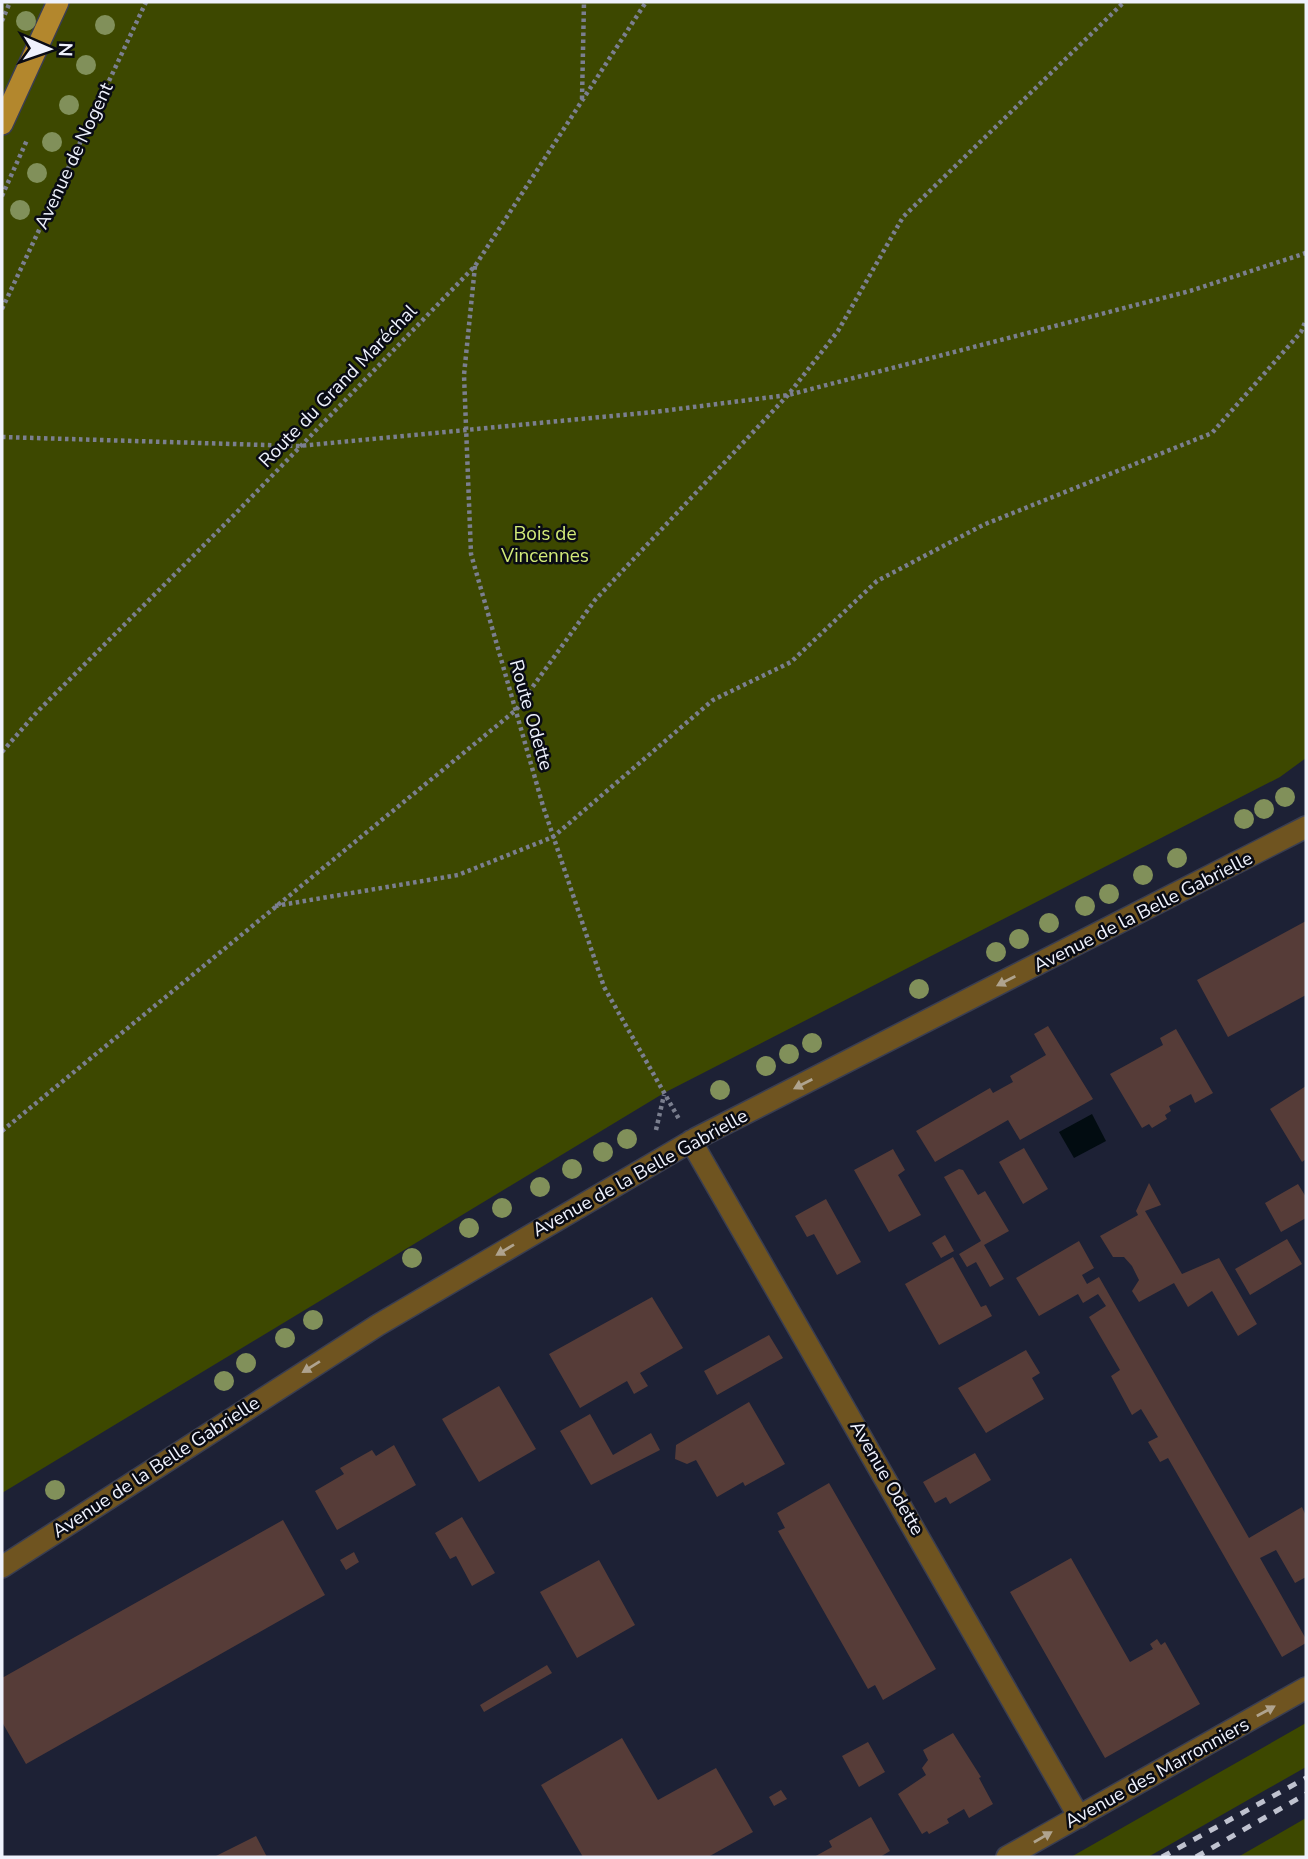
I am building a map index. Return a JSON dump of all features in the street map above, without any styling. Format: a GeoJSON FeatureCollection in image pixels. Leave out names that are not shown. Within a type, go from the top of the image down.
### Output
{"type":"FeatureCollection","features":[{"type":"Feature","properties":{"kind":"main road"},"geometry":{"type":"LineString","coordinates":[[2,124],[58,2]]}},
{"type":"Feature","properties":{"kind":"street","name":"Avenue de la Belle Gabrielle"},"geometry":{"type":"LineString","coordinates":[[2,1567],[378,1325],[691,1141],[1306,827]]}},
{"type":"Feature","properties":{"kind":"street","name":"Avenue Odette"},"geometry":{"type":"LineString","coordinates":[[691,1141],[1079,1816]]}},
{"type":"Feature","properties":{"kind":"street","name":"Avenue des Marronniers"},"geometry":{"type":"LineString","coordinates":[[1007,1857],[1306,1688]]}},
{"type":"Feature","properties":{"kind":"path"},"geometry":{"type":"LineString","coordinates":[[2,21],[10,2]]}},
{"type":"Feature","properties":{"kind":"path","name":"Avenue de Nogent"},"geometry":{"type":"LineString","coordinates":[[2,309],[146,2]]}},
{"type":"Feature","properties":{"kind":"path"},"geometry":{"type":"LineString","coordinates":[[582,99],[584,2]]}},
{"type":"Feature","properties":{"kind":"path","name":"Route du Grand Maréchal"},"geometry":{"type":"LineString","coordinates":[[2,752],[37,712],[475,266],[646,2]]}},
{"type":"Feature","properties":{"kind":"path"},"geometry":{"type":"LineString","coordinates":[[2,1131],[516,710],[595,600],[788,395],[838,331],[903,217],[1124,2]]}},
{"type":"Feature","properties":{"kind":"path"},"geometry":{"type":"LineString","coordinates":[[2,437],[299,446],[464,431],[788,395],[1190,291],[1306,253]]}},
{"type":"Feature","properties":{"kind":"path","name":"Route Odette"},"geometry":{"type":"LineString","coordinates":[[475,266],[464,375],[464,431],[471,554],[553,837],[604,987],[691,1141]]}},
{"type":"Feature","properties":{"kind":"path"},"geometry":{"type":"LineString","coordinates":[[274,906],[458,875],[553,837],[713,700],[791,662],[877,581],[983,525],[1212,433],[1301,332],[1306,320]]}},
{"type":"Feature","properties":{"kind":"green space","name":"Bois de Vincennes"},"geometry":{"type":"Polygon","coordinates":[[[2,2],[1306,2],[1306,758],[1280,777],[664,1093],[2,1493],[2,2]]]}},
{"type":"Feature","properties":{"kind":"green space"},"geometry":{"type":"Polygon","coordinates":[[[1306,1723],[1306,1767],[1148,1857],[1071,1857],[1306,1723]]]}},
{"type":"Feature","properties":{"kind":"green space"},"geometry":{"type":"Polygon","coordinates":[[[1306,1818],[1306,1857],[1238,1857],[1306,1818]]]}},
{"type":"Feature","properties":{"kind":"shaded area"},"geometry":{"type":"Polygon","coordinates":[[[1092,1114],[1106,1141],[1074,1158],[1059,1132],[1092,1114]]]}},
{"type":"Feature","properties":{"kind":"building"},"geometry":{"type":"Polygon","coordinates":[[[1306,921],[1306,995],[1228,1037],[1197,980],[1306,921]]]}},
{"type":"Feature","properties":{"kind":"building"},"geometry":{"type":"Polygon","coordinates":[[[1048,1026],[1093,1099],[1020,1140],[1008,1120],[935,1162],[916,1131],[990,1088],[993,1093],[1013,1082],[1010,1076],[1046,1055],[1034,1034],[1048,1026]]]}},
{"type":"Feature","properties":{"kind":"building"},"geometry":{"type":"Polygon","coordinates":[[[1176,1029],[1213,1093],[1195,1103],[1191,1094],[1169,1106],[1171,1111],[1165,1115],[1167,1119],[1152,1128],[1149,1124],[1142,1128],[1110,1074],[1163,1045],[1160,1038],[1176,1029]]]}},
{"type":"Feature","properties":{"kind":"building"},"geometry":{"type":"Polygon","coordinates":[[[1306,1086],[1306,1159],[1302,1162],[1270,1109],[1306,1086]]]}},
{"type":"Feature","properties":{"kind":"building"},"geometry":{"type":"Polygon","coordinates":[[[1024,1148],[1048,1189],[1023,1204],[999,1162],[1024,1148]]]}},
{"type":"Feature","properties":{"kind":"building"},"geometry":{"type":"Polygon","coordinates":[[[893,1149],[905,1170],[898,1175],[921,1215],[889,1232],[854,1170],[893,1149]]]}},
{"type":"Feature","properties":{"kind":"building"},"geometry":{"type":"Polygon","coordinates":[[[959,1169],[963,1170],[978,1195],[985,1191],[1009,1231],[984,1245],[1004,1279],[990,1287],[976,1262],[967,1267],[959,1254],[981,1241],[944,1177],[959,1169]]]}},
{"type":"Feature","properties":{"kind":"building"},"geometry":{"type":"Polygon","coordinates":[[[1149,1183],[1161,1205],[1145,1211],[1182,1274],[1219,1258],[1257,1324],[1238,1336],[1212,1291],[1188,1307],[1174,1283],[1139,1302],[1132,1291],[1139,1280],[1132,1266],[1124,1257],[1113,1257],[1100,1236],[1138,1215],[1136,1211],[1149,1183]]]}},
{"type":"Feature","properties":{"kind":"building"},"geometry":{"type":"Polygon","coordinates":[[[1298,1184],[1306,1197],[1306,1218],[1281,1232],[1265,1203],[1298,1184]]]}},
{"type":"Feature","properties":{"kind":"building"},"geometry":{"type":"Polygon","coordinates":[[[826,1199],[861,1262],[837,1275],[814,1234],[807,1237],[795,1216],[826,1199]]]}},
{"type":"Feature","properties":{"kind":"building"},"geometry":{"type":"Polygon","coordinates":[[[945,1235],[954,1251],[941,1258],[932,1243],[945,1235]]]}},
{"type":"Feature","properties":{"kind":"building"},"geometry":{"type":"Polygon","coordinates":[[[1287,1239],[1302,1264],[1250,1295],[1235,1269],[1287,1239]]]}},
{"type":"Feature","properties":{"kind":"building"},"geometry":{"type":"Polygon","coordinates":[[[1079,1241],[1094,1268],[1082,1275],[1087,1284],[1099,1277],[1249,1538],[1302,1507],[1306,1516],[1306,1577],[1295,1583],[1276,1550],[1260,1558],[1306,1639],[1306,1643],[1282,1657],[1168,1458],[1160,1462],[1148,1442],[1158,1437],[1141,1409],[1132,1415],[1111,1376],[1120,1370],[1089,1317],[1106,1306],[1098,1294],[1083,1303],[1078,1294],[1039,1316],[1016,1278],[1079,1241]]]}},
{"type":"Feature","properties":{"kind":"building"},"geometry":{"type":"Polygon","coordinates":[[[953,1257],[981,1307],[986,1305],[992,1316],[939,1345],[905,1284],[953,1257]]]}},
{"type":"Feature","properties":{"kind":"building"},"geometry":{"type":"Polygon","coordinates":[[[652,1297],[683,1348],[640,1373],[648,1386],[634,1394],[627,1381],[580,1408],[549,1354],[652,1297]]]}},
{"type":"Feature","properties":{"kind":"building"},"geometry":{"type":"Polygon","coordinates":[[[769,1335],[783,1358],[717,1395],[704,1371],[769,1335]]]}},
{"type":"Feature","properties":{"kind":"building"},"geometry":{"type":"Polygon","coordinates":[[[1026,1350],[1040,1373],[1032,1378],[1044,1399],[986,1433],[958,1388],[1026,1350]]]}},
{"type":"Feature","properties":{"kind":"building"},"geometry":{"type":"Polygon","coordinates":[[[499,1386],[536,1449],[479,1482],[442,1419],[499,1386]]]}},
{"type":"Feature","properties":{"kind":"building"},"geometry":{"type":"Polygon","coordinates":[[[749,1402],[785,1464],[745,1486],[743,1482],[717,1497],[696,1460],[687,1464],[675,1459],[676,1445],[749,1402]]]}},
{"type":"Feature","properties":{"kind":"building"},"geometry":{"type":"Polygon","coordinates":[[[590,1414],[613,1455],[651,1433],[660,1450],[591,1485],[560,1431],[590,1414]]]}},
{"type":"Feature","properties":{"kind":"building"},"geometry":{"type":"Polygon","coordinates":[[[394,1445],[416,1485],[337,1530],[315,1491],[344,1474],[340,1468],[372,1450],[376,1456],[394,1445]]]}},
{"type":"Feature","properties":{"kind":"building"},"geometry":{"type":"Polygon","coordinates":[[[975,1453],[991,1480],[950,1504],[946,1497],[935,1503],[923,1482],[975,1453]]]}},
{"type":"Feature","properties":{"kind":"building"},"geometry":{"type":"Polygon","coordinates":[[[829,1483],[936,1669],[883,1700],[875,1685],[868,1689],[778,1531],[785,1528],[777,1513],[829,1483]]]}},
{"type":"Feature","properties":{"kind":"building"},"geometry":{"type":"Polygon","coordinates":[[[462,1517],[495,1573],[472,1586],[456,1556],[450,1559],[435,1533],[462,1517]]]}},
{"type":"Feature","properties":{"kind":"building"},"geometry":{"type":"Polygon","coordinates":[[[283,1520],[325,1595],[26,1764],[2,1722],[2,1678],[283,1520]]]}},
{"type":"Feature","properties":{"kind":"building"},"geometry":{"type":"Polygon","coordinates":[[[354,1552],[359,1562],[346,1570],[340,1560],[354,1552]]]}},
{"type":"Feature","properties":{"kind":"building"},"geometry":{"type":"Polygon","coordinates":[[[1071,1558],[1130,1662],[1153,1649],[1150,1644],[1157,1639],[1161,1645],[1165,1642],[1200,1704],[1105,1758],[1010,1592],[1071,1558]]]}},
{"type":"Feature","properties":{"kind":"building"},"geometry":{"type":"Polygon","coordinates":[[[599,1560],[635,1625],[577,1658],[540,1592],[599,1560]]]}},
{"type":"Feature","properties":{"kind":"building"},"geometry":{"type":"Polygon","coordinates":[[[547,1665],[552,1673],[484,1712],[480,1705],[547,1665]]]}},
{"type":"Feature","properties":{"kind":"building"},"geometry":{"type":"Polygon","coordinates":[[[953,1733],[981,1777],[979,1778],[993,1804],[969,1818],[964,1809],[947,1819],[949,1823],[929,1834],[927,1831],[922,1834],[898,1794],[926,1775],[922,1768],[928,1760],[923,1750],[953,1733]]]}},
{"type":"Feature","properties":{"kind":"building"},"geometry":{"type":"Polygon","coordinates":[[[622,1738],[658,1800],[716,1768],[753,1832],[708,1857],[583,1857],[541,1785],[622,1738]]]}},
{"type":"Feature","properties":{"kind":"building"},"geometry":{"type":"Polygon","coordinates":[[[868,1742],[885,1772],[859,1787],[842,1756],[868,1742]]]}},
{"type":"Feature","properties":{"kind":"building"},"geometry":{"type":"Polygon","coordinates":[[[781,1790],[787,1799],[774,1806],[769,1797],[781,1790]]]}},
{"type":"Feature","properties":{"kind":"building"},"geometry":{"type":"Polygon","coordinates":[[[871,1817],[890,1851],[880,1857],[814,1857],[832,1847],[829,1841],[871,1817]]]}},
{"type":"Feature","properties":{"kind":"building"},"geometry":{"type":"Polygon","coordinates":[[[256,1836],[267,1857],[214,1857],[256,1836]]]}},
{"type":"Feature","properties":{"kind":"railway"},"geometry":{"type":"LineString","coordinates":[[1162,1857],[1306,1778]]}},
{"type":"Feature","properties":{"kind":"railway"},"geometry":{"type":"LineString","coordinates":[[1196,1857],[1306,1794]]}}]}
